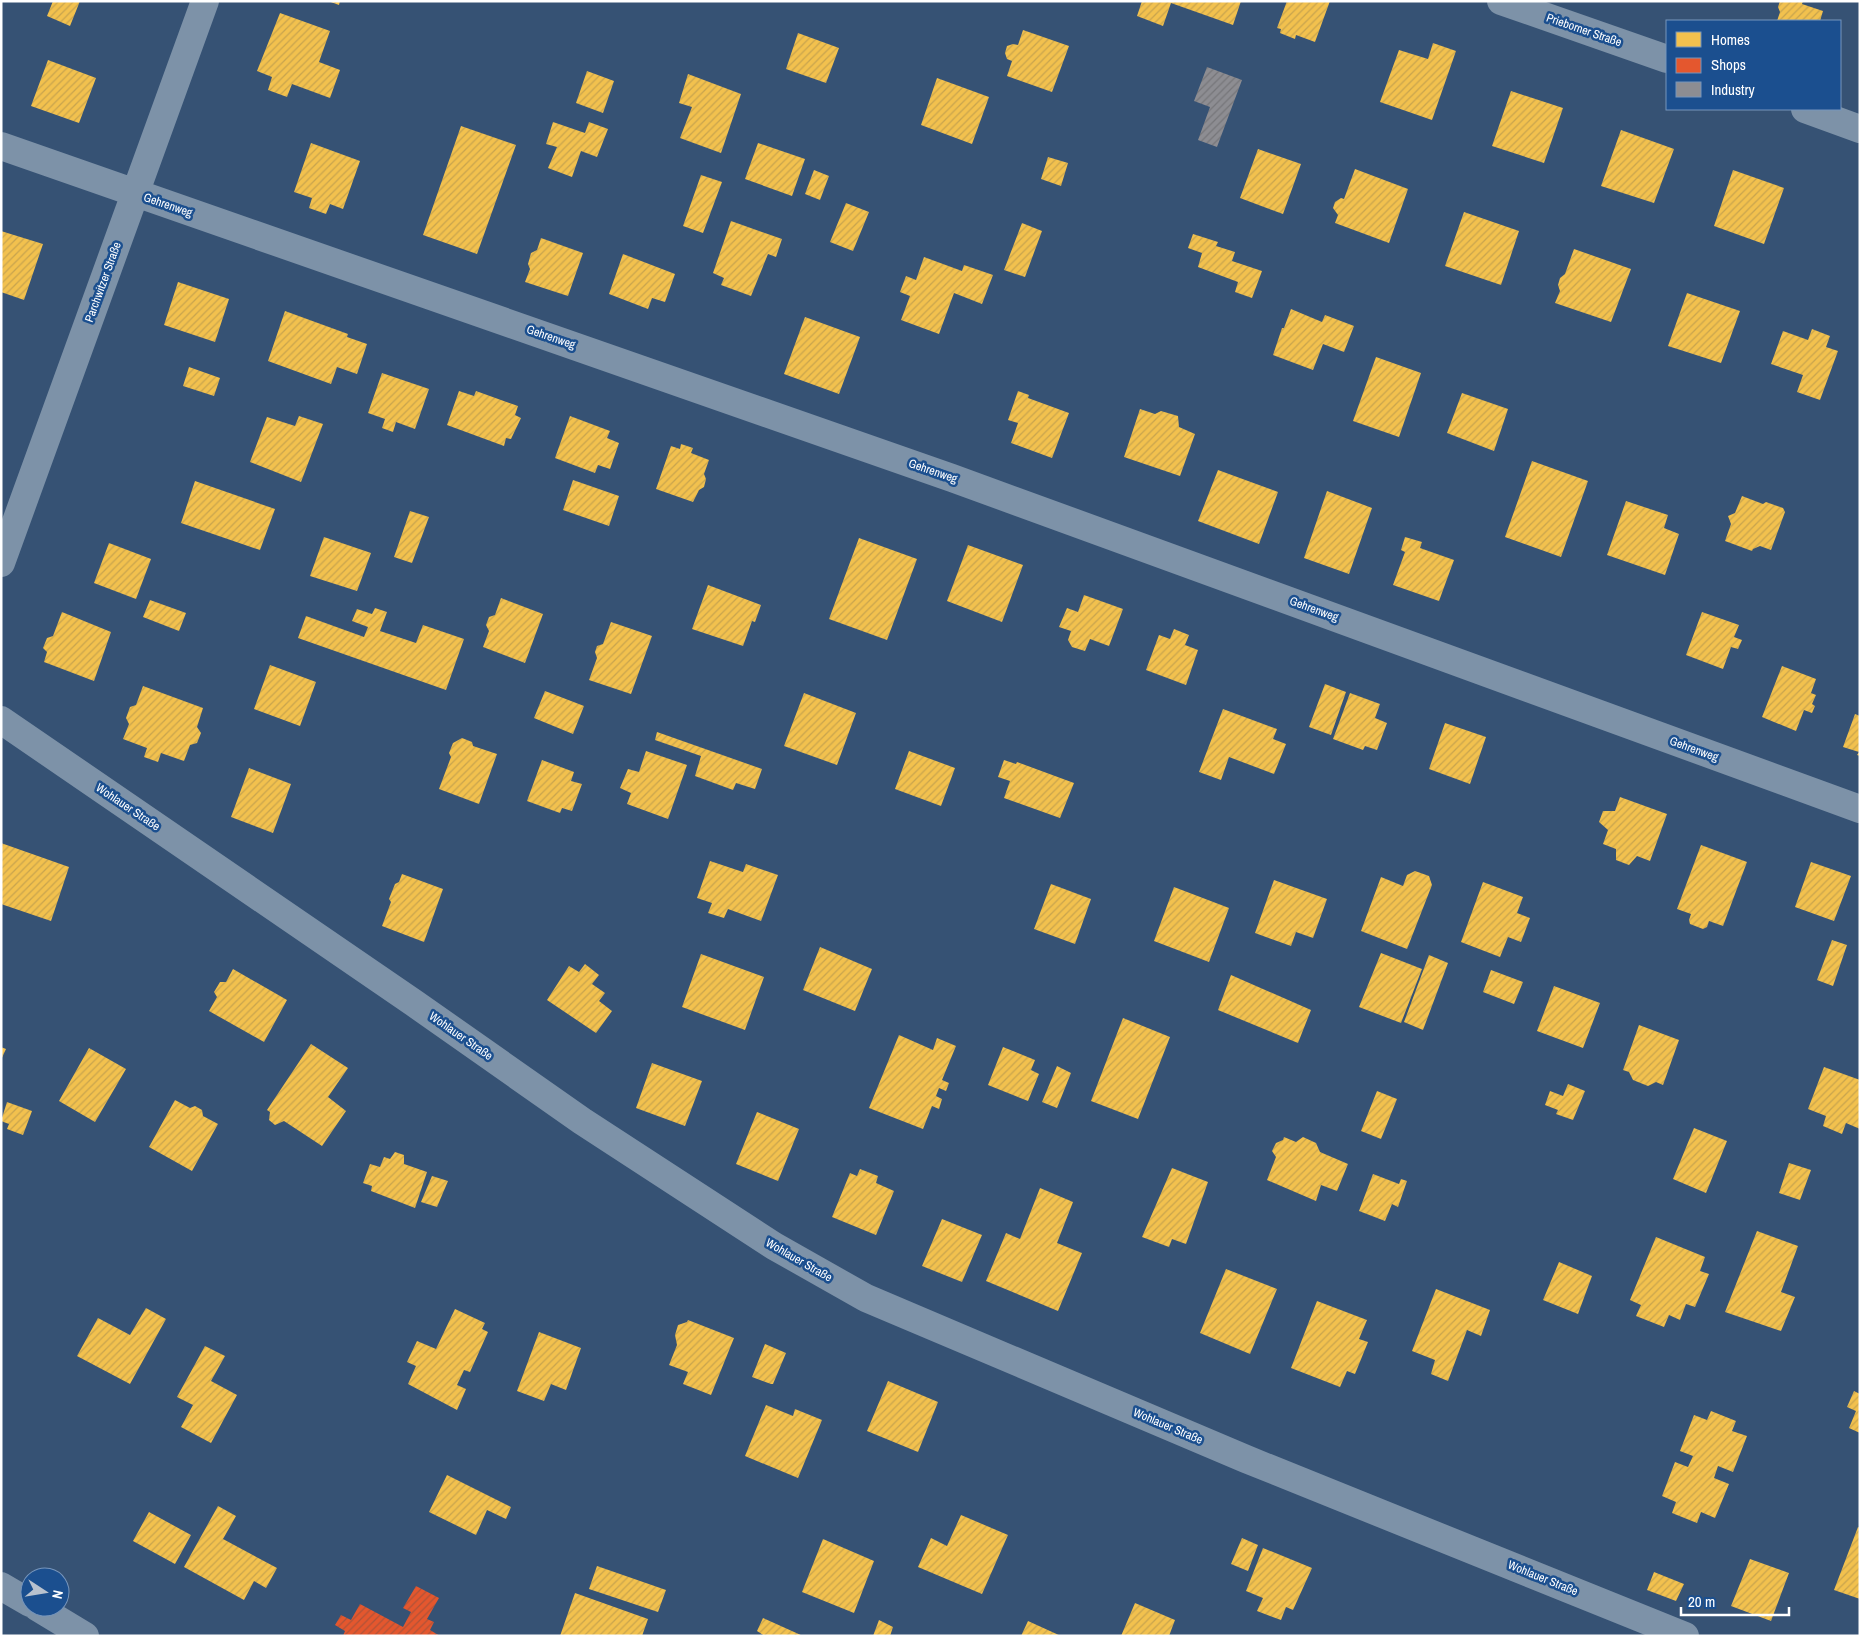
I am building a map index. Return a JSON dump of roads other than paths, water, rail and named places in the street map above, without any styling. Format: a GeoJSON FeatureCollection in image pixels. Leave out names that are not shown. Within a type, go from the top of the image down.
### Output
{"type":"FeatureCollection","features":[{"type":"Feature","properties":{"kind":"street","name":"Parchwitzer Straße"},"geometry":{"type":"LineString","coordinates":[[1,563],[205,1]]}},
{"type":"Feature","properties":{"kind":"street","name":"Prieborner Straße"},"geometry":{"type":"LineString","coordinates":[[1501,1],[1666,59]]}},
{"type":"Feature","properties":{"kind":"street"},"geometry":{"type":"LineString","coordinates":[[1808,110],[1860,129]]}},
{"type":"Feature","properties":{"kind":"street","name":"Gehrenweg"},"geometry":{"type":"LineString","coordinates":[[1,146],[961,481],[1860,810]]}},
{"type":"Feature","properties":{"kind":"street","name":"Wohlauer Straße"},"geometry":{"type":"LineString","coordinates":[[1,720],[582,1121],[774,1246],[840,1284],[866,1298],[1246,1459],[1685,1636]]}},
{"type":"Feature","properties":{"kind":"street"},"geometry":{"type":"LineString","coordinates":[[1,1586],[20,1597]]}},
{"type":"Feature","properties":{"kind":"street"},"geometry":{"type":"LineString","coordinates":[[54,1617],[85,1636]]}}]}
